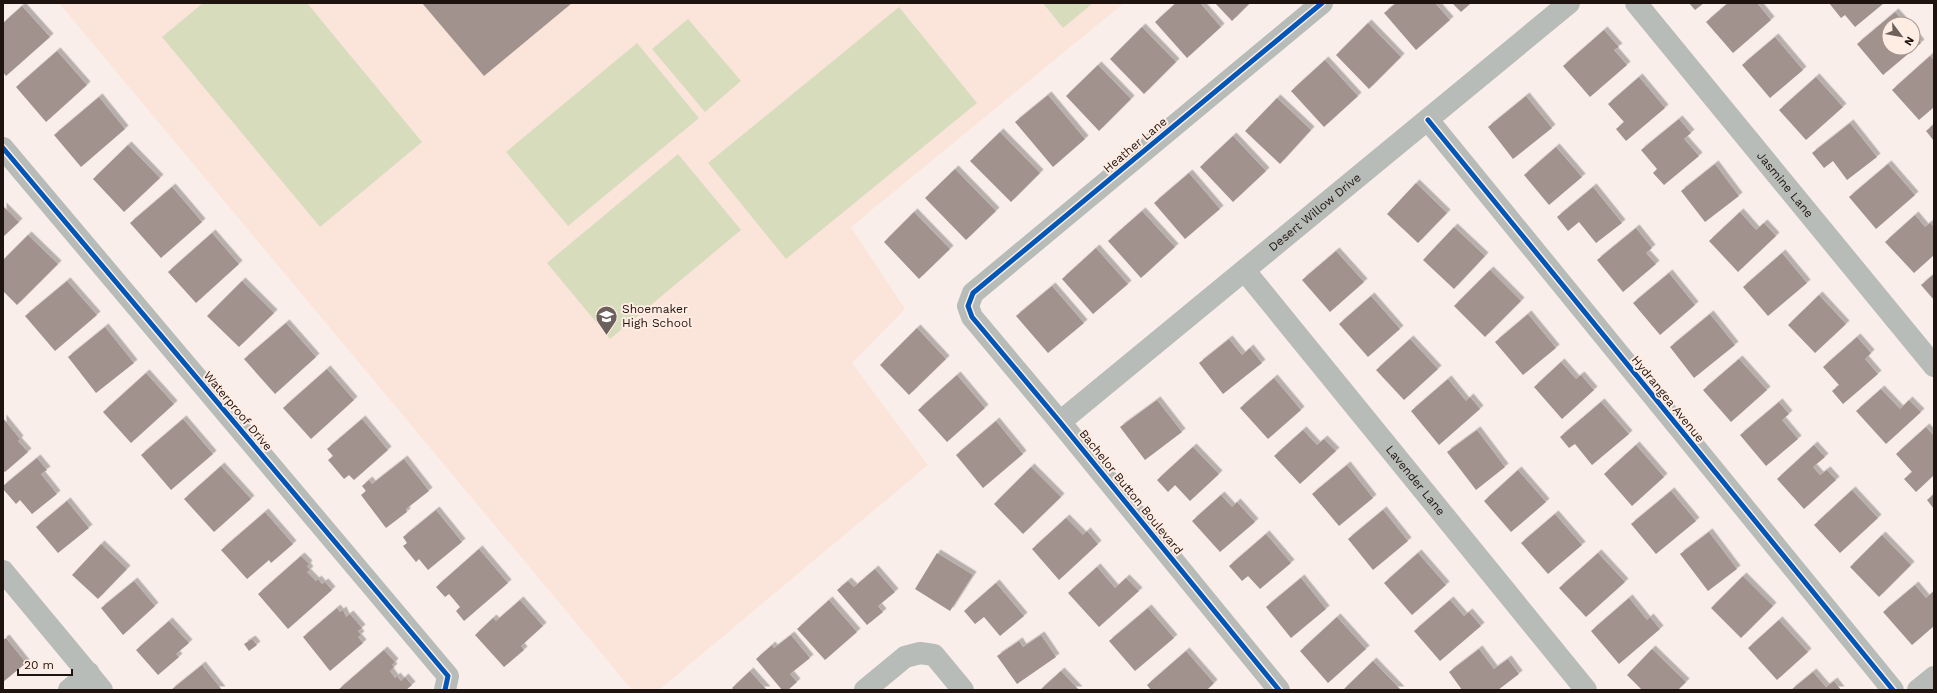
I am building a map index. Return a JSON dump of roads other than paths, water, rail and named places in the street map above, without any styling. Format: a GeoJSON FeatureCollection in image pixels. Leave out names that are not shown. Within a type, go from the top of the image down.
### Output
{"type":"FeatureCollection","features":[{"type":"Feature","properties":{"kind":"street","name":"Heather Lane"},"geometry":{"type":"LineString","coordinates":[[968,306],[973,293],[1322,3]]}},
{"type":"Feature","properties":{"kind":"street","name":"Desert Willow Drive"},"geometry":{"type":"LineString","coordinates":[[1060,422],[1569,3]]}},
{"type":"Feature","properties":{"kind":"street","name":"Jasmine Lane"},"geometry":{"type":"LineString","coordinates":[[1636,3],[1934,366]]}},
{"type":"Feature","properties":{"kind":"street","name":"Hydrangea Avenue"},"geometry":{"type":"LineString","coordinates":[[1428,120],[1893,690]]}},
{"type":"Feature","properties":{"kind":"street","name":"Waterproof Drive"},"geometry":{"type":"LineString","coordinates":[[3,148],[448,676],[445,690]]}},
{"type":"Feature","properties":{"kind":"street","name":"Lavender Lane"},"geometry":{"type":"LineString","coordinates":[[1245,271],[1586,690]]}},
{"type":"Feature","properties":{"kind":"street","name":"Bachelor Button Boulevard"},"geometry":{"type":"LineString","coordinates":[[968,306],[972,316],[1279,690]]}},
{"type":"Feature","properties":{"kind":"street"},"geometry":{"type":"LineString","coordinates":[[3,571],[102,690]]}},
{"type":"Feature","properties":{"kind":"street"},"geometry":{"type":"LineString","coordinates":[[865,690],[905,658],[920,653],[934,654],[963,690]]}},
{"type":"Feature","properties":{"kind":"street"},"geometry":{"type":"LineString","coordinates":[[69,690],[89,673]]}},
{"type":"Feature","properties":{"kind":"street"},"geometry":{"type":"LineString","coordinates":[[1918,690],[1934,677]]}},
{"type":"Feature","properties":{"kind":"place","name":"Shoemaker High School"},"geometry":{"type":"Point","coordinates":[607,336]}}]}
